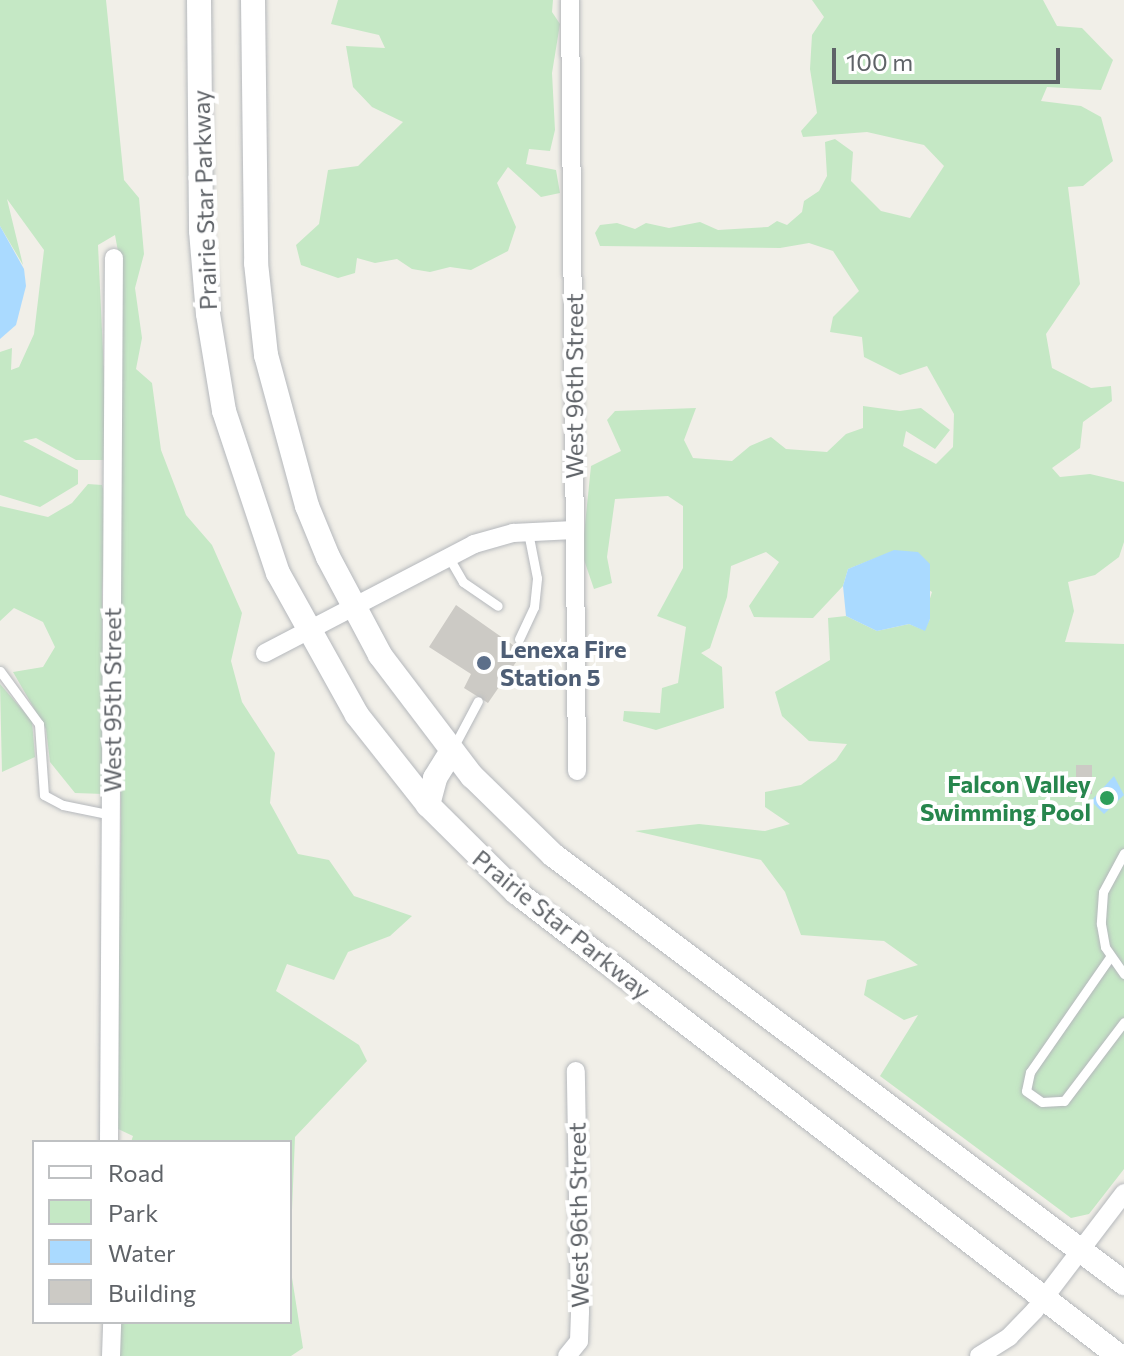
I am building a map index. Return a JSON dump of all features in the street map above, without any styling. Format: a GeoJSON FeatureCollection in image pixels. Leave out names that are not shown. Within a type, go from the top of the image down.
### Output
{"type":"FeatureCollection","features":[{"type":"Feature","properties":{"kind":"main road","name":"Prairie Star Parkway"},"geometry":{"type":"LineString","coordinates":[[199,0],[201,231],[214,360],[256,519],[306,631],[357,715],[428,805],[528,902],[1119,1356]]}},
{"type":"Feature","properties":{"kind":"main road","name":"Prairie Star Parkway"},"geometry":{"type":"LineString","coordinates":[[253,0],[255,249],[266,355],[292,462],[352,606],[380,655],[451,752],[553,855],[1124,1283]]}},
{"type":"Feature","properties":{"kind":"main road"},"geometry":{"type":"LineString","coordinates":[[428,805],[435,778],[451,752]]}},
{"type":"Feature","properties":{"kind":"street","name":"West 96th Street"},"geometry":{"type":"LineString","coordinates":[[570,0],[577,771]]}},
{"type":"Feature","properties":{"kind":"street","name":"West 95th Street"},"geometry":{"type":"LineString","coordinates":[[109,1140],[114,258]]}},
{"type":"Feature","properties":{"kind":"street"},"geometry":{"type":"LineString","coordinates":[[265,653],[448,556],[492,538],[528,532],[574,530]]}},
{"type":"Feature","properties":{"kind":"street","name":"West 96th Street"},"geometry":{"type":"LineString","coordinates":[[569,1356],[579,1341],[580,1312],[576,1071]]}},
{"type":"Feature","properties":{"kind":"street"},"geometry":{"type":"LineString","coordinates":[[979,1356],[1009,1337],[1124,1193]]}},
{"type":"Feature","properties":{"kind":"street"},"geometry":{"type":"LineString","coordinates":[[111,1356],[112,1324]]}},
{"type":"Feature","properties":{"kind":"lane"},"geometry":{"type":"LineString","coordinates":[[519,639],[534,607],[537,578],[528,532]]}},
{"type":"Feature","properties":{"kind":"lane"},"geometry":{"type":"LineString","coordinates":[[448,556],[463,582],[498,606]]}},
{"type":"Feature","properties":{"kind":"lane"},"geometry":{"type":"LineString","coordinates":[[0,671],[39,724],[44,795],[63,805],[112,815]]}},
{"type":"Feature","properties":{"kind":"lane"},"geometry":{"type":"LineString","coordinates":[[451,752],[478,701]]}},
{"type":"Feature","properties":{"kind":"lane"},"geometry":{"type":"LineString","coordinates":[[1124,853],[1103,892],[1101,924],[1110,957],[1124,974]]}},
{"type":"Feature","properties":{"kind":"lane"},"geometry":{"type":"LineString","coordinates":[[1110,957],[1030,1072],[1026,1091],[1042,1102],[1064,1101],[1124,1022]]}},
{"type":"Feature","properties":{"kind":"green space"},"geometry":{"type":"Polygon","coordinates":[[[0,0],[106,0],[124,180],[139,198],[144,254],[135,288],[142,338],[136,369],[152,383],[161,450],[186,515],[212,545],[242,613],[231,661],[242,702],[275,753],[270,803],[298,854],[329,860],[354,896],[412,916],[390,936],[348,952],[334,980],[287,964],[276,991],[359,1045],[367,1061],[295,1137],[292,1210],[292,1140],[132,1140],[133,1136],[116,1128],[121,832],[119,257],[115,235],[98,245],[108,460],[76,460],[36,438],[23,441],[78,470],[78,484],[40,507],[0,495],[0,352],[12,348],[11,370],[19,367],[34,334],[44,250],[7,199],[23,265],[0,226],[0,0]]]}},
{"type":"Feature","properties":{"kind":"green space"},"geometry":{"type":"Polygon","coordinates":[[[338,0],[553,0],[552,12],[560,24],[552,73],[555,130],[550,151],[529,149],[526,164],[556,170],[560,193],[541,197],[508,167],[497,183],[516,227],[508,251],[471,270],[450,267],[430,272],[412,269],[397,259],[375,263],[357,258],[355,273],[338,278],[301,265],[296,245],[319,224],[328,170],[358,166],[403,122],[372,107],[353,87],[346,46],[385,48],[379,35],[331,24],[338,0]]]}},
{"type":"Feature","properties":{"kind":"green space"},"geometry":{"type":"Polygon","coordinates":[[[812,0],[1043,0],[1057,26],[1082,28],[1113,60],[1101,90],[1047,87],[1041,101],[1081,106],[1101,117],[1113,161],[1083,186],[1068,187],[1080,284],[1046,334],[1052,368],[1091,388],[1111,386],[1112,401],[1083,422],[1080,448],[1052,468],[1060,477],[1090,474],[1124,482],[1124,542],[1119,557],[1095,575],[1068,582],[1074,611],[1065,642],[1124,644],[1124,1169],[1089,1214],[1071,1218],[880,1076],[918,1015],[904,1020],[864,995],[867,980],[918,965],[884,941],[801,935],[785,892],[761,860],[635,831],[699,824],[765,831],[790,824],[765,807],[765,792],[801,785],[836,760],[847,744],[809,741],[782,716],[775,692],[830,660],[828,618],[846,616],[877,631],[909,624],[924,630],[930,619],[927,608],[932,592],[876,558],[848,569],[843,586],[813,618],[754,617],[749,606],[779,562],[766,552],[731,566],[727,597],[710,648],[701,653],[722,667],[724,708],[656,730],[623,721],[624,711],[660,713],[662,688],[678,683],[686,627],[657,616],[683,568],[683,506],[668,496],[615,499],[607,557],[612,583],[594,589],[582,554],[591,466],[621,451],[607,420],[615,411],[696,408],[684,440],[693,458],[732,461],[750,446],[771,437],[786,449],[827,452],[846,434],[863,428],[863,406],[900,411],[921,408],[950,430],[935,449],[906,431],[903,446],[936,464],[953,447],[954,414],[927,366],[900,375],[864,357],[862,337],[830,332],[833,317],[859,291],[833,251],[809,243],[780,248],[600,246],[595,233],[600,225],[617,223],[635,229],[646,223],[669,228],[700,222],[718,230],[768,227],[777,221],[787,225],[802,212],[804,201],[819,191],[827,176],[825,142],[835,139],[853,152],[851,181],[881,211],[910,218],[944,166],[924,145],[867,132],[803,137],[801,131],[817,113],[810,69],[812,35],[824,17],[812,0]]]}},
{"type":"Feature","properties":{"kind":"green space"},"geometry":{"type":"Polygon","coordinates":[[[88,484],[102,485],[107,504],[102,590],[104,794],[75,793],[50,762],[46,729],[13,672],[43,667],[55,647],[43,622],[14,608],[0,621],[0,506],[48,517],[72,503],[88,484]]]}},
{"type":"Feature","properties":{"kind":"green space"},"geometry":{"type":"Polygon","coordinates":[[[0,684],[32,721],[35,757],[2,772],[0,684]]]}},
{"type":"Feature","properties":{"kind":"green space"},"geometry":{"type":"Polygon","coordinates":[[[292,1278],[303,1348],[291,1356],[114,1356],[114,1324],[292,1324],[292,1278]]]}},
{"type":"Feature","properties":{"kind":"water"},"geometry":{"type":"Polygon","coordinates":[[[0,226],[24,269],[26,286],[16,325],[0,339],[0,226]]]}},
{"type":"Feature","properties":{"kind":"water"},"geometry":{"type":"Polygon","coordinates":[[[894,550],[918,552],[930,564],[930,619],[925,631],[909,624],[877,631],[846,616],[843,586],[848,569],[894,550]]]}},
{"type":"Feature","properties":{"kind":"water","name":"Falcon Valley Swimming Pool"},"geometry":{"type":"Polygon","coordinates":[[[1114,776],[1124,795],[1104,814],[1091,801],[1114,776]]]}},
{"type":"Feature","properties":{"kind":"building","name":"Lenexa Fire Station 5"},"geometry":{"type":"Polygon","coordinates":[[[456,605],[523,652],[488,703],[464,688],[471,674],[429,647],[456,605]]]}},
{"type":"Feature","properties":{"kind":"building"},"geometry":{"type":"Polygon","coordinates":[[[1076,765],[1092,765],[1092,794],[1076,794],[1076,765]]]}},
{"type":"Feature","properties":{"kind":"place","name":"Lenexa Fire Station 5"},"geometry":{"type":"Point","coordinates":[484,663]}},
{"type":"Feature","properties":{"kind":"place","name":"Falcon Valley Swimming Pool"},"geometry":{"type":"Point","coordinates":[1107,798]}}]}
